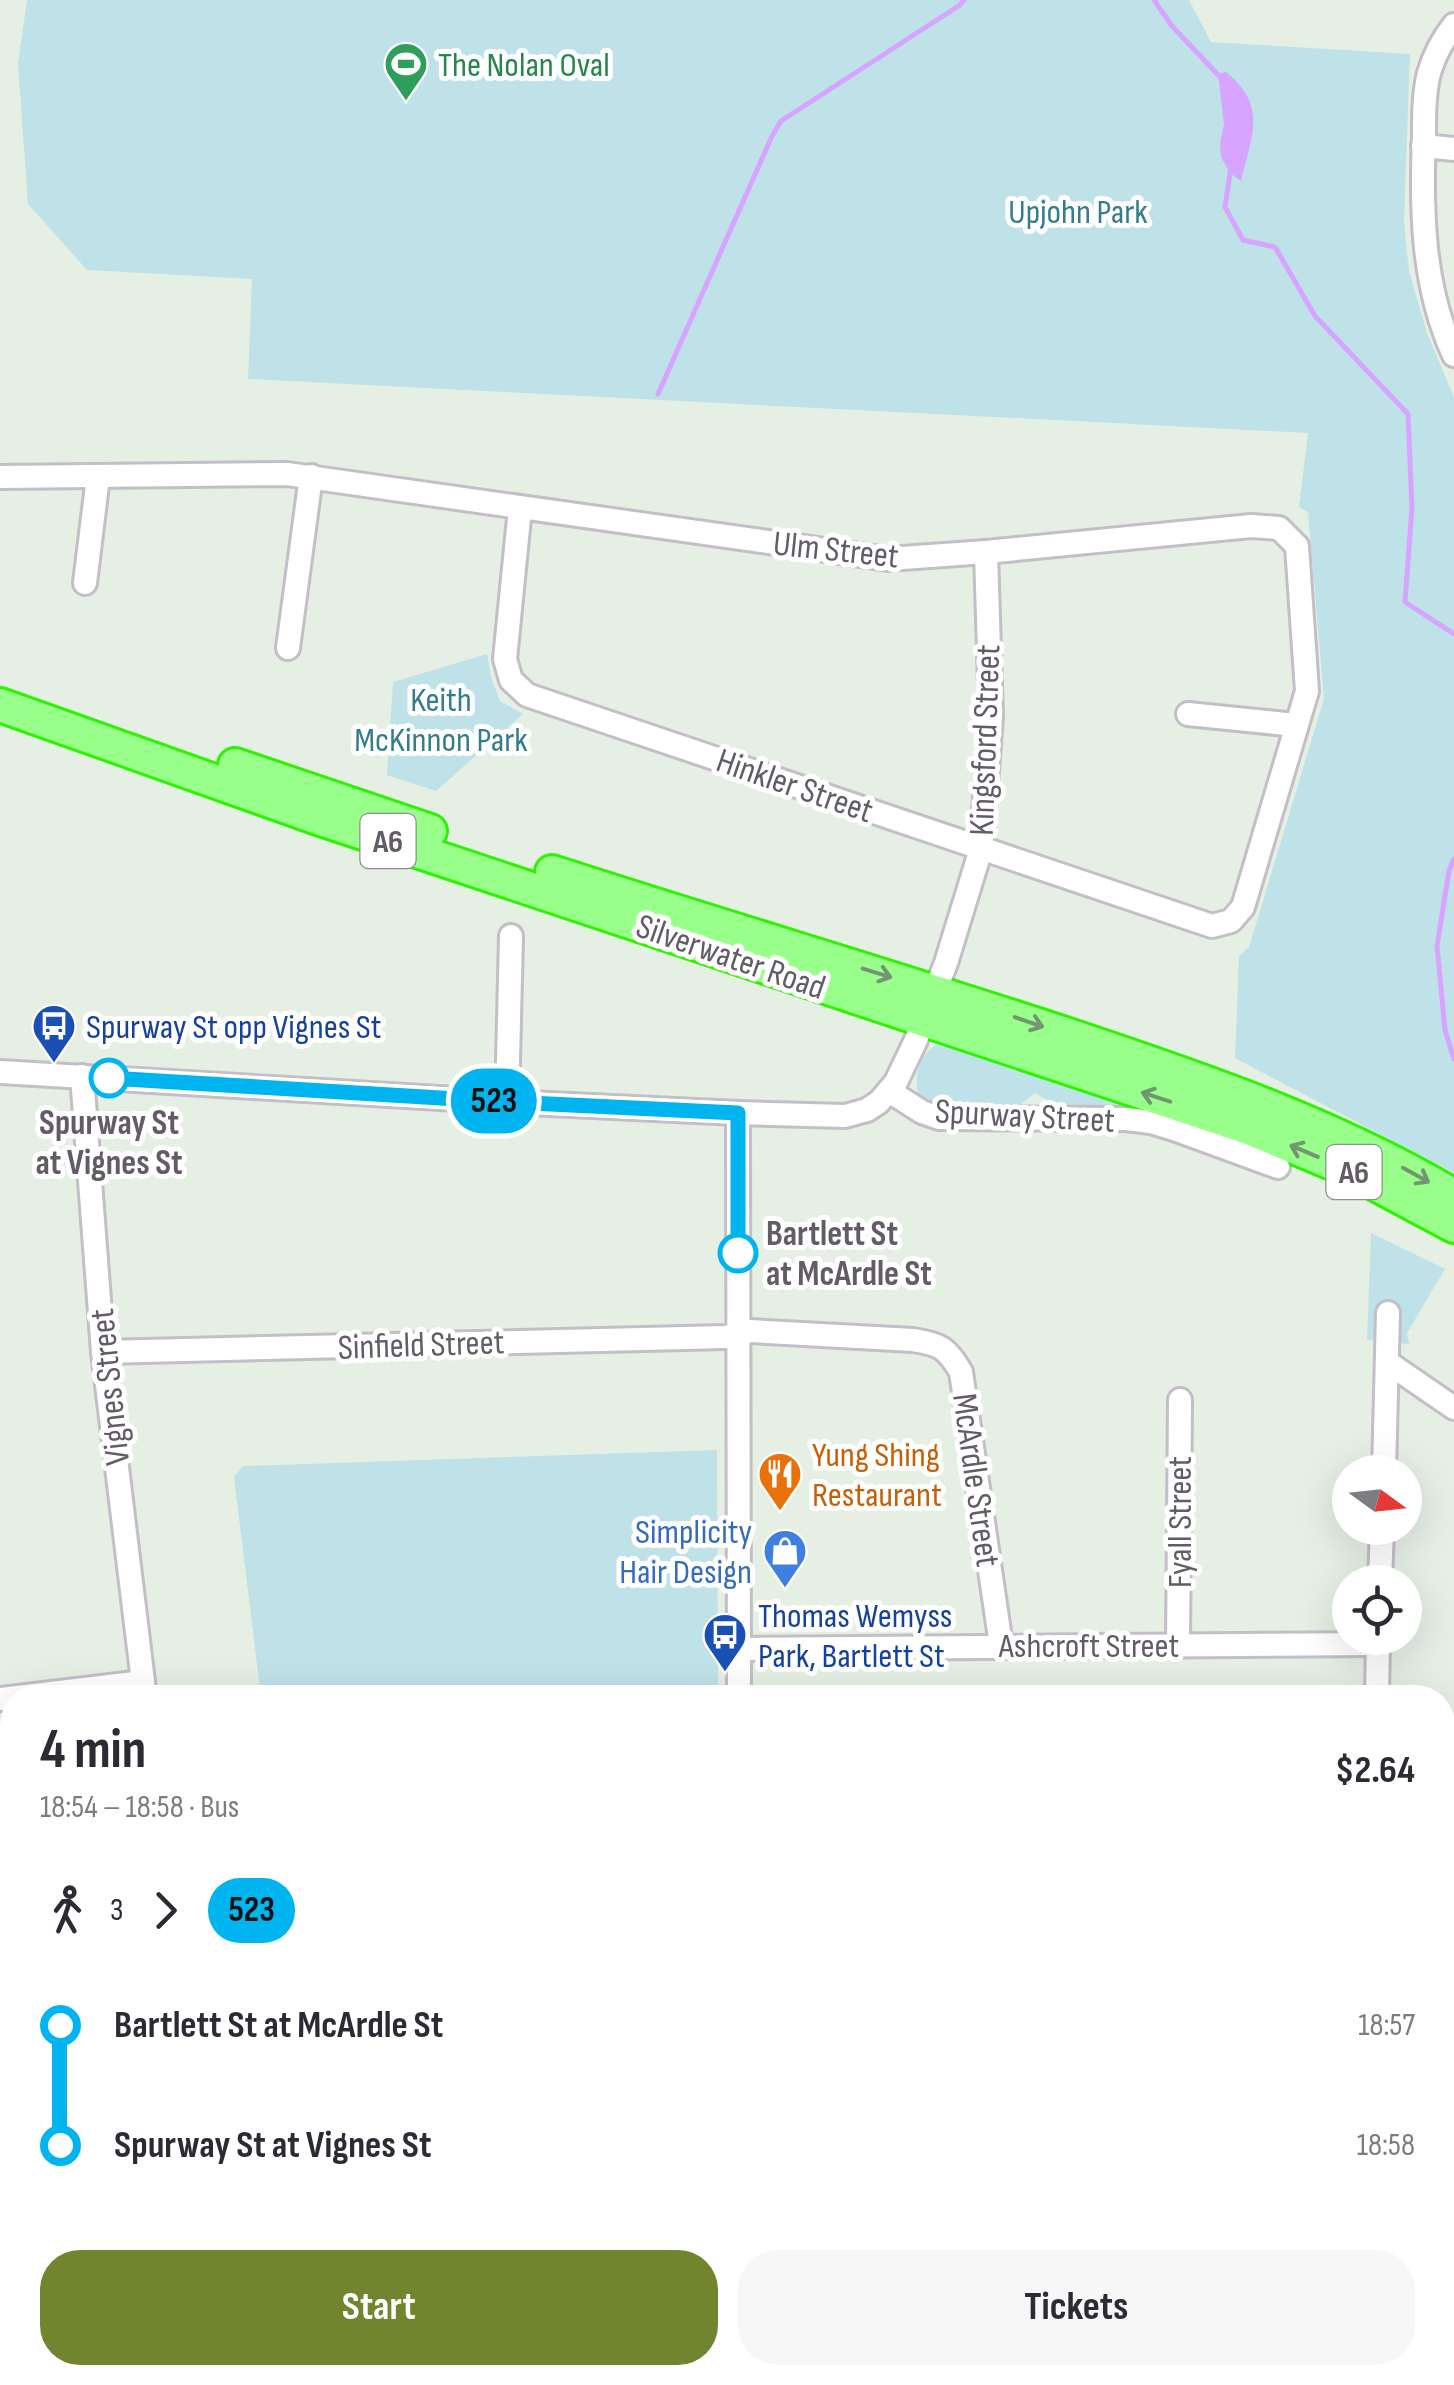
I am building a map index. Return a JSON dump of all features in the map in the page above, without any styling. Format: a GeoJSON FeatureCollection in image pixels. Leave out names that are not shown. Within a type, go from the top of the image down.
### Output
{"type":"FeatureCollection","features":[{"type":"Feature","properties":{"kind":"highway","name":"Silverwater Road"},"geometry":{"type":"LineString","coordinates":[[0,685],[930,1006],[1249,1128],[1351,1171],[1454,1226]]}},
{"type":"Feature","properties":{"kind":"highway","name":"Silverwater Road"},"geometry":{"type":"LineString","coordinates":[[0,705],[318,818],[930,1006],[1212,1083],[1344,1138],[1454,1196]]}},
{"type":"Feature","properties":{"kind":"street"},"geometry":{"type":"LineString","coordinates":[[1454,25],[1438,51],[1425,95],[1422,198],[1425,253],[1454,356]]}},
{"type":"Feature","properties":{"kind":"street"},"geometry":{"type":"LineString","coordinates":[[1423,146],[1454,148]]}},
{"type":"Feature","properties":{"kind":"street"},"geometry":{"type":"LineString","coordinates":[[288,648],[311,476]]}},
{"type":"Feature","properties":{"kind":"street","name":"Ulm Street"},"geometry":{"type":"LineString","coordinates":[[0,477],[311,476],[888,559],[1251,526],[1279,528],[1297,546],[1308,691],[1242,907]]}},
{"type":"Feature","properties":{"kind":"street"},"geometry":{"type":"LineString","coordinates":[[85,583],[98,477]]}},
{"type":"Feature","properties":{"kind":"street","name":"Hinkler Street"},"geometry":{"type":"LineString","coordinates":[[520,508],[505,659],[511,680],[528,695],[1212,926],[1230,921],[1242,907]]}},
{"type":"Feature","properties":{"kind":"street","name":"Kingsford Street"},"geometry":{"type":"LineString","coordinates":[[889,1091],[930,1006],[981,848],[990,718],[986,552]]}},
{"type":"Feature","properties":{"kind":"street"},"geometry":{"type":"LineString","coordinates":[[1188,714],[1296,725]]}},
{"type":"Feature","properties":{"kind":"street"},"geometry":{"type":"LineString","coordinates":[[507,1102],[512,936]]}},
{"type":"Feature","properties":{"kind":"street","name":"Spurway Street"},"geometry":{"type":"LineString","coordinates":[[0,1072],[507,1102],[845,1116],[868,1110],[889,1091],[939,1118],[1151,1122],[1278,1167]]}},
{"type":"Feature","properties":{"kind":"street","name":"Vignes Street"},"geometry":{"type":"LineString","coordinates":[[82,1076],[103,1352],[143,1685]]}},
{"type":"Feature","properties":{"kind":"street"},"geometry":{"type":"LineString","coordinates":[[738,1113],[739,1685]]}},
{"type":"Feature","properties":{"kind":"street"},"geometry":{"type":"LineString","coordinates":[[1385,1455],[1388,1313]]}},
{"type":"Feature","properties":{"kind":"street","name":"Sinfield Street"},"geometry":{"type":"LineString","coordinates":[[103,1352],[738,1334]]}},
{"type":"Feature","properties":{"kind":"street","name":"McArdle Street"},"geometry":{"type":"LineString","coordinates":[[738,1334],[913,1340],[936,1343],[951,1355],[961,1372],[968,1404],[1001,1645]]}},
{"type":"Feature","properties":{"kind":"street"},"geometry":{"type":"LineString","coordinates":[[1388,1362],[1454,1408]]}},
{"type":"Feature","properties":{"kind":"street","name":"Fyall Street"},"geometry":{"type":"LineString","coordinates":[[1178,1645],[1180,1400]]}},
{"type":"Feature","properties":{"kind":"street","name":"Ashcroft Street"},"geometry":{"type":"LineString","coordinates":[[740,1649],[1332,1641]]}},
{"type":"Feature","properties":{"kind":"street"},"geometry":{"type":"LineString","coordinates":[[1377,1685],[1378,1655]]}},
{"type":"Feature","properties":{"kind":"green space","name":"Upjohn Park"},"geometry":{"type":"Polygon","coordinates":[[[27,0],[1189,0],[1211,42],[1410,54],[1404,222],[1409,271],[1427,333],[1454,397],[1454,1173],[1235,1058],[1239,956],[1249,947],[1324,699],[1308,512],[1299,507],[1308,433],[248,379],[252,279],[87,270],[28,204],[18,64],[27,0]]]}},
{"type":"Feature","properties":{"kind":"green space","name":"Keith McKinnon Park"},"geometry":{"type":"Polygon","coordinates":[[[487,654],[500,701],[523,714],[436,791],[387,775],[393,682],[487,654]]]}},
{"type":"Feature","properties":{"kind":"green space"},"geometry":{"type":"Polygon","coordinates":[[[942,1043],[1121,1104],[1118,1110],[1065,1111],[1035,1093],[1016,1108],[947,1109],[919,1097],[917,1089],[924,1057],[942,1043]]]}},
{"type":"Feature","properties":{"kind":"green space"},"geometry":{"type":"Polygon","coordinates":[[[1371,1233],[1445,1269],[1407,1333],[1409,1344],[1367,1340],[1371,1233]]]}},
{"type":"Feature","properties":{"kind":"green space"},"geometry":{"type":"Polygon","coordinates":[[[717,1450],[718,1685],[260,1685],[234,1477],[243,1466],[717,1450]]]}},
{"type":"Feature","properties":{"kind":"shaded area"},"geometry":{"type":"Polygon","coordinates":[[[1226,72],[1248,97],[1252,110],[1252,136],[1241,181],[1230,173],[1221,157],[1224,124],[1218,74],[1226,72]]]}},
{"type":"Feature","properties":{"kind":"waterway"},"geometry":{"type":"LineString","coordinates":[[658,394],[781,121],[964,0]]}},
{"type":"Feature","properties":{"kind":"waterway"},"geometry":{"type":"LineString","coordinates":[[1154,0],[1172,26],[1222,79]]}},
{"type":"Feature","properties":{"kind":"waterway"},"geometry":{"type":"LineString","coordinates":[[1231,167],[1225,207],[1243,240],[1275,247],[1315,316],[1408,414],[1412,508],[1405,602],[1454,634]]}},
{"type":"Feature","properties":{"kind":"waterway"},"geometry":{"type":"LineString","coordinates":[[1454,859],[1437,946],[1445,1030],[1454,1059]]}},
{"type":"Feature","properties":{"kind":"bus line","name":"523"},"geometry":{"type":"LineString","coordinates":[[109,1078],[738,1113],[738,1253]]}},
{"type":"Feature","properties":{"kind":"place","name":"The Nolan Oval"},"geometry":{"type":"Point","coordinates":[406,102]}},
{"type":"Feature","properties":{"kind":"place","name":"Spurway St opp Vignes St"},"geometry":{"type":"Point","coordinates":[54,1064]}},
{"type":"Feature","properties":{"kind":"place","name":"Spurway St at Vignes St"},"geometry":{"type":"Point","coordinates":[109,1078]}},
{"type":"Feature","properties":{"kind":"place","name":"Bartlett St at McArdle St"},"geometry":{"type":"Point","coordinates":[738,1253]}},
{"type":"Feature","properties":{"kind":"place","name":"Yung Shing Restaurant"},"geometry":{"type":"Point","coordinates":[780,1512]}},
{"type":"Feature","properties":{"kind":"place","name":"Simplicity Hair Design"},"geometry":{"type":"Point","coordinates":[785,1589]}},
{"type":"Feature","properties":{"kind":"place","name":"Thomas Wemyss Park, Bartlett St"},"geometry":{"type":"Point","coordinates":[725,1673]}}]}
